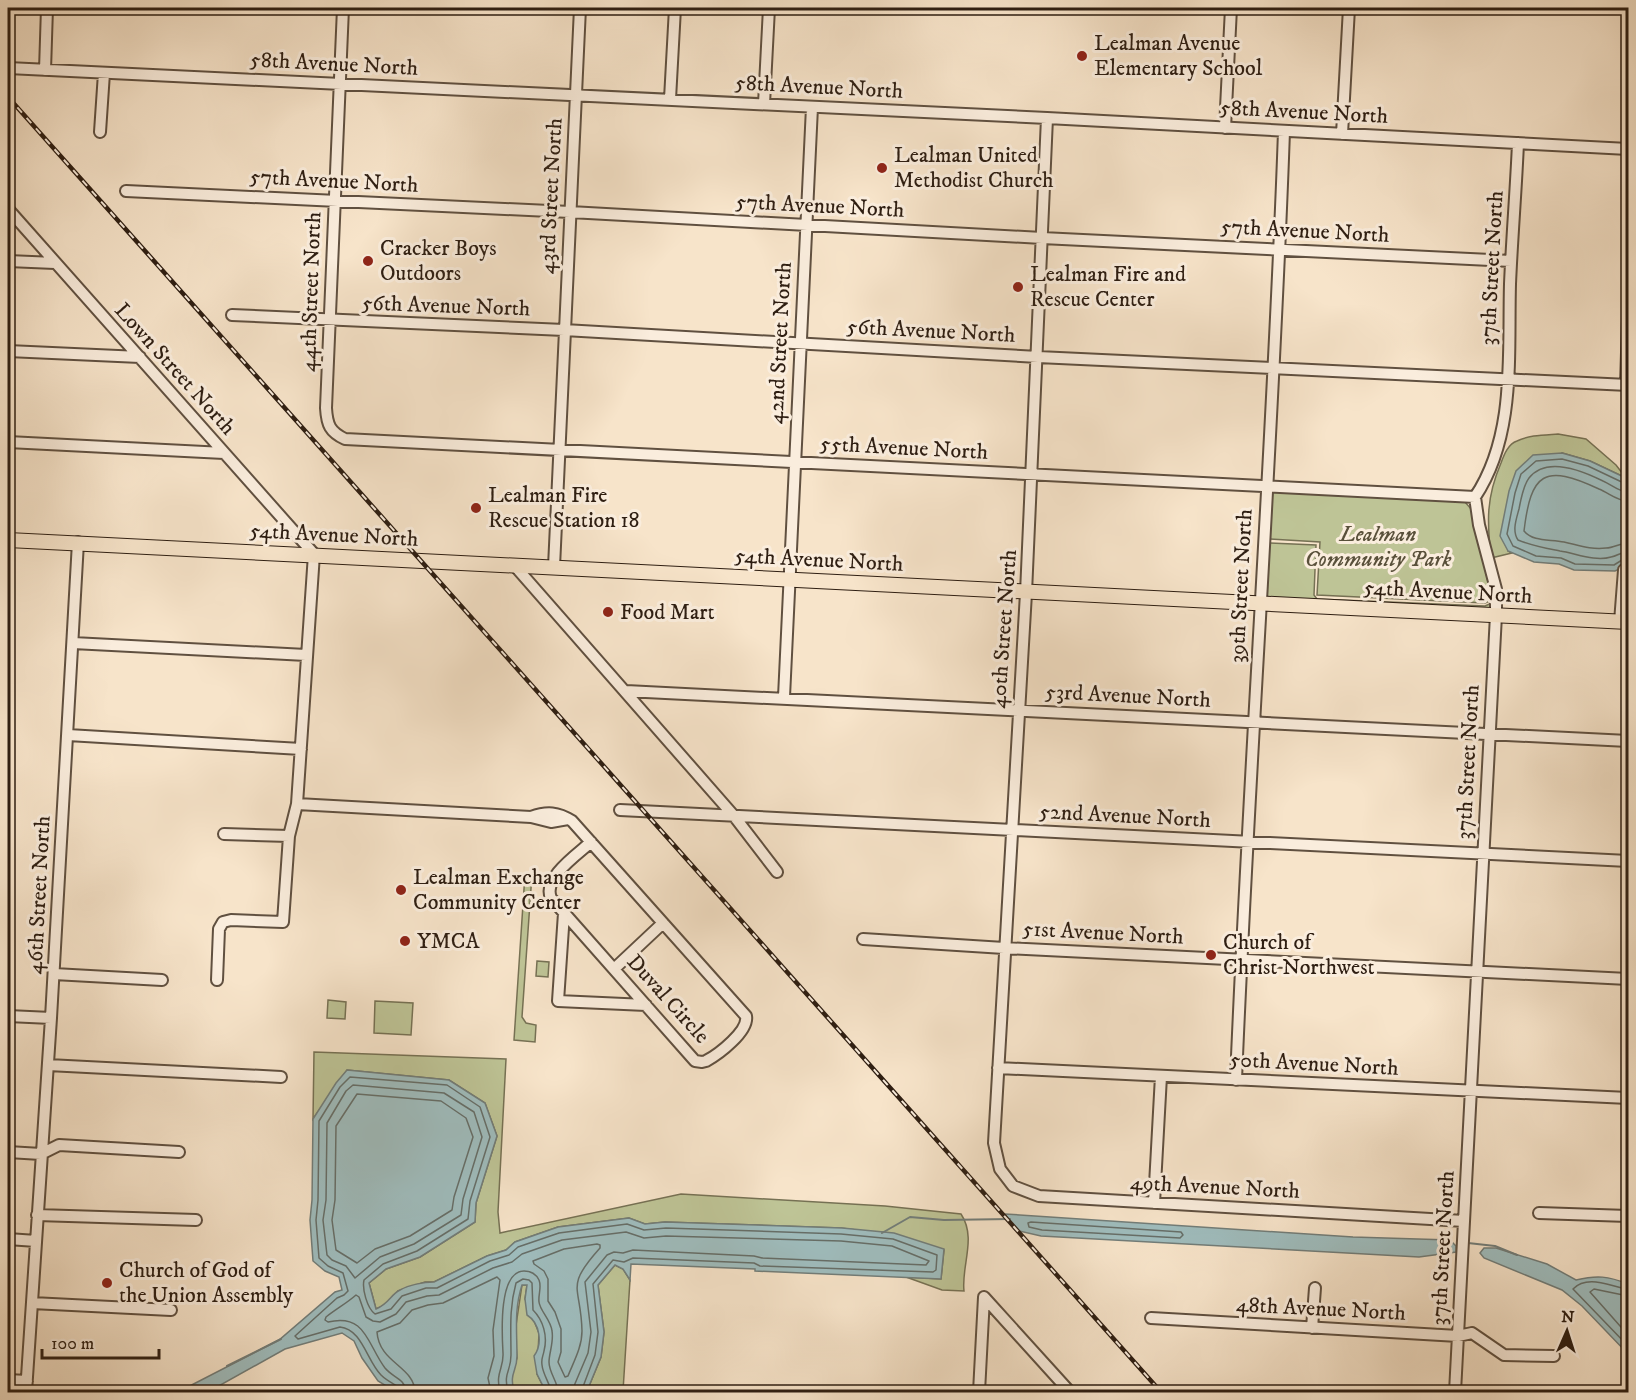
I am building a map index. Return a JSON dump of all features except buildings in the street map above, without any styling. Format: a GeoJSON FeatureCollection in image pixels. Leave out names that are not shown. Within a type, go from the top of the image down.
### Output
{"type":"FeatureCollection","features":[{"type":"Feature","properties":{"kind":"main road","name":"54th Avenue North"},"geometry":{"type":"LineString","coordinates":[[8,540],[1624,622]]}},
{"type":"Feature","properties":{"kind":"street"},"geometry":{"type":"LineString","coordinates":[[45,70],[47,8]]}},
{"type":"Feature","properties":{"kind":"street","name":"44th Street North"},"geometry":{"type":"LineString","coordinates":[[333,433],[327,424],[326,408],[328,320],[343,8]]}},
{"type":"Feature","properties":{"kind":"street","name":"43rd Street North"},"geometry":{"type":"LineString","coordinates":[[554,567],[580,8]]}},
{"type":"Feature","properties":{"kind":"street"},"geometry":{"type":"LineString","coordinates":[[670,99],[675,8]]}},
{"type":"Feature","properties":{"kind":"street"},"geometry":{"type":"LineString","coordinates":[[764,104],[769,8]]}},
{"type":"Feature","properties":{"kind":"street"},"geometry":{"type":"LineString","coordinates":[[1225,128],[1231,8]]}},
{"type":"Feature","properties":{"kind":"street"},"geometry":{"type":"LineString","coordinates":[[1342,134],[1349,8]]}},
{"type":"Feature","properties":{"kind":"street","name":"58th Avenue North"},"geometry":{"type":"LineString","coordinates":[[8,68],[670,99],[1629,149]]}},
{"type":"Feature","properties":{"kind":"street"},"geometry":{"type":"LineString","coordinates":[[100,132],[104,73]]}},
{"type":"Feature","properties":{"kind":"street","name":"42nd Street North"},"geometry":{"type":"LineString","coordinates":[[784,697],[812,107]]}},
{"type":"Feature","properties":{"kind":"street","name":"40th Street North"},"geometry":{"type":"LineString","coordinates":[[994,1143],[1026,593],[1047,118]]}},
{"type":"Feature","properties":{"kind":"street","name":"39th Street North"},"geometry":{"type":"LineString","coordinates":[[1236,1080],[1253,723],[1280,249],[1284,131]]}},
{"type":"Feature","properties":{"kind":"street","name":"37th Street North"},"geometry":{"type":"LineString","coordinates":[[1455,1392],[1496,615],[1496,589],[1479,525],[1475,497],[1482,486],[1501,438],[1506,412],[1518,143]]}},
{"type":"Feature","properties":{"kind":"street","name":"57th Avenue North"},"geometry":{"type":"LineString","coordinates":[[126,191],[1511,261]]}},
{"type":"Feature","properties":{"kind":"street","name":"Lown Street North"},"geometry":{"type":"LineString","coordinates":[[8,209],[314,554]]}},
{"type":"Feature","properties":{"kind":"street"},"geometry":{"type":"LineString","coordinates":[[8,261],[55,263]]}},
{"type":"Feature","properties":{"kind":"street","name":"56th Avenue North"},"geometry":{"type":"LineString","coordinates":[[232,315],[1627,385]]}},
{"type":"Feature","properties":{"kind":"street"},"geometry":{"type":"LineString","coordinates":[[1627,385],[1629,320]]}},
{"type":"Feature","properties":{"kind":"street"},"geometry":{"type":"LineString","coordinates":[[8,351],[140,357]]}},
{"type":"Feature","properties":{"kind":"street","name":"55th Avenue North"},"geometry":{"type":"LineString","coordinates":[[333,433],[345,439],[374,441],[1475,497]]}},
{"type":"Feature","properties":{"kind":"street"},"geometry":{"type":"LineString","coordinates":[[8,442],[224,453]]}},
{"type":"Feature","properties":{"kind":"street","name":"46th Street North"},"geometry":{"type":"LineString","coordinates":[[26,1387],[54,974],[78,543]]}},
{"type":"Feature","properties":{"kind":"street"},"geometry":{"type":"LineString","coordinates":[[217,980],[219,929],[224,922],[231,920],[283,922],[289,836],[297,804],[314,554]]}},
{"type":"Feature","properties":{"kind":"street"},"geometry":{"type":"LineString","coordinates":[[514,565],[734,816],[777,872]]}},
{"type":"Feature","properties":{"kind":"street"},"geometry":{"type":"LineString","coordinates":[[1624,622],[1624,570],[1629,570]]}},
{"type":"Feature","properties":{"kind":"street"},"geometry":{"type":"LineString","coordinates":[[73,643],[306,655]]}},
{"type":"Feature","properties":{"kind":"street","name":"53rd Avenue North"},"geometry":{"type":"LineString","coordinates":[[626,691],[784,697],[1629,741]]}},
{"type":"Feature","properties":{"kind":"street"},"geometry":{"type":"LineString","coordinates":[[68,735],[301,749]]}},
{"type":"Feature","properties":{"kind":"street","name":"Duval Circle"},"geometry":{"type":"LineString","coordinates":[[297,804],[531,817],[550,813],[571,820],[591,842],[663,923],[744,1013],[747,1021],[743,1030],[713,1057],[702,1062],[695,1061],[549,893],[551,881],[591,842]]}},
{"type":"Feature","properties":{"kind":"street","name":"52nd Avenue North"},"geometry":{"type":"LineString","coordinates":[[620,810],[1629,861]]}},
{"type":"Feature","properties":{"kind":"street"},"geometry":{"type":"LineString","coordinates":[[224,834],[289,836]]}},
{"type":"Feature","properties":{"kind":"street"},"geometry":{"type":"LineString","coordinates":[[564,913],[558,1001],[646,1005]]}},
{"type":"Feature","properties":{"kind":"street"},"geometry":{"type":"LineString","coordinates":[[614,969],[663,923]]}},
{"type":"Feature","properties":{"kind":"street","name":"51st Avenue North"},"geometry":{"type":"LineString","coordinates":[[863,939],[1629,979]]}},
{"type":"Feature","properties":{"kind":"street"},"geometry":{"type":"LineString","coordinates":[[54,974],[162,980]]}},
{"type":"Feature","properties":{"kind":"street"},"geometry":{"type":"LineString","coordinates":[[8,1016],[51,1018]]}},
{"type":"Feature","properties":{"kind":"street"},"geometry":{"type":"LineString","coordinates":[[48,1065],[281,1077]]}},
{"type":"Feature","properties":{"kind":"street","name":"50th Avenue North"},"geometry":{"type":"LineString","coordinates":[[998,1068],[1629,1098]]}},
{"type":"Feature","properties":{"kind":"street"},"geometry":{"type":"LineString","coordinates":[[1154,1203],[1161,1076]]}},
{"type":"Feature","properties":{"kind":"street","name":"49th Avenue North"},"geometry":{"type":"LineString","coordinates":[[994,1143],[1000,1169],[1013,1186],[1039,1196],[1464,1225]]}},
{"type":"Feature","properties":{"kind":"street"},"geometry":{"type":"LineString","coordinates":[[8,1152],[41,1154],[58,1145],[179,1152]]}},
{"type":"Feature","properties":{"kind":"street"},"geometry":{"type":"LineString","coordinates":[[1539,1212],[1629,1216]]}},
{"type":"Feature","properties":{"kind":"street"},"geometry":{"type":"LineString","coordinates":[[37,1215],[196,1220]]}},
{"type":"Feature","properties":{"kind":"street"},"geometry":{"type":"LineString","coordinates":[[8,1239],[36,1240]]}},
{"type":"Feature","properties":{"kind":"street"},"geometry":{"type":"LineString","coordinates":[[1312,1328],[1315,1287]]}},
{"type":"Feature","properties":{"kind":"street"},"geometry":{"type":"LineString","coordinates":[[979,1392],[984,1297],[1070,1392]]}},
{"type":"Feature","properties":{"kind":"street"},"geometry":{"type":"LineString","coordinates":[[32,1303],[171,1310]]}},
{"type":"Feature","properties":{"kind":"street","name":"48th Avenue North"},"geometry":{"type":"LineString","coordinates":[[1151,1318],[1458,1336],[1472,1333],[1504,1354],[1554,1356]]}},
{"type":"Feature","properties":{"kind":"street"},"geometry":{"type":"LineString","coordinates":[[8,1380],[26,1387]]}},
{"type":"Feature","properties":{"kind":"green space"},"geometry":{"type":"Polygon","coordinates":[[[1558,434],[1586,439],[1616,465],[1626,478],[1590,461],[1562,453],[1508,551],[1512,553],[1491,558],[1488,521],[1490,499],[1505,453],[1514,442],[1522,439],[1558,434]]]}},
{"type":"Feature","properties":{"kind":"green space","name":"Lealman Community Park"},"geometry":{"type":"Polygon","coordinates":[[[1270,489],[1465,502],[1472,510],[1490,591],[1490,601],[1485,603],[1317,595],[1320,542],[1268,539],[1270,489]]]}},
{"type":"Feature","properties":{"kind":"green space"},"geometry":{"type":"Polygon","coordinates":[[[1268,543],[1316,545],[1314,595],[1317,599],[1485,606],[1492,603],[1492,610],[1265,599],[1268,543]]]}},
{"type":"Feature","properties":{"kind":"green space"},"geometry":{"type":"Polygon","coordinates":[[[525,874],[532,874],[522,1017],[526,1023],[536,1025],[535,1042],[514,1040],[525,874]]]}},
{"type":"Feature","properties":{"kind":"green space"},"geometry":{"type":"Polygon","coordinates":[[[537,961],[549,962],[548,977],[536,976],[537,961]]]}},
{"type":"Feature","properties":{"kind":"green space"},"geometry":{"type":"Polygon","coordinates":[[[328,1000],[346,1002],[345,1019],[327,1018],[328,1000]]]}},
{"type":"Feature","properties":{"kind":"green space"},"geometry":{"type":"Polygon","coordinates":[[[375,1001],[413,1003],[411,1035],[374,1033],[375,1001]]]}},
{"type":"Feature","properties":{"kind":"green space"},"geometry":{"type":"Polygon","coordinates":[[[314,1052],[506,1059],[498,1212],[500,1233],[681,1194],[885,1206],[961,1214],[968,1233],[964,1291],[942,1290],[906,1277],[941,1279],[944,1250],[893,1237],[841,1228],[665,1222],[645,1224],[629,1218],[558,1227],[515,1242],[506,1250],[487,1256],[434,1282],[425,1282],[398,1291],[388,1304],[376,1309],[369,1283],[386,1269],[420,1257],[475,1222],[476,1203],[497,1136],[485,1103],[449,1080],[347,1070],[313,1119],[314,1052]]]}},
{"type":"Feature","properties":{"kind":"green space"},"geometry":{"type":"Polygon","coordinates":[[[615,1265],[623,1269],[630,1280],[623,1391],[587,1391],[601,1357],[604,1332],[598,1285],[615,1265]]]}},
{"type":"Feature","properties":{"kind":"green space"},"geometry":{"type":"Polygon","coordinates":[[[522,1285],[527,1285],[525,1299],[539,1333],[537,1374],[546,1392],[514,1392],[511,1379],[517,1358],[515,1332],[522,1285]]]}},
{"type":"Feature","properties":{"kind":"water"},"geometry":{"type":"Polygon","coordinates":[[[1562,453],[1590,461],[1626,478],[1628,565],[1615,571],[1574,570],[1559,564],[1534,562],[1508,551],[1500,536],[1509,491],[1516,471],[1533,455],[1562,453]]]}},
{"type":"Feature","properties":{"kind":"water"},"geometry":{"type":"Polygon","coordinates":[[[347,1070],[449,1080],[485,1103],[497,1136],[476,1203],[475,1222],[420,1257],[386,1269],[369,1283],[376,1309],[404,1288],[434,1282],[487,1256],[506,1250],[515,1242],[558,1227],[629,1218],[645,1224],[665,1222],[842,1228],[894,1233],[944,1249],[941,1279],[631,1264],[630,1280],[623,1269],[615,1265],[598,1285],[604,1332],[601,1357],[587,1391],[546,1392],[537,1374],[534,1356],[539,1346],[539,1334],[535,1323],[527,1315],[525,1299],[527,1285],[522,1285],[517,1312],[517,1361],[512,1380],[514,1392],[396,1392],[378,1381],[362,1358],[354,1341],[342,1333],[285,1349],[208,1392],[178,1392],[279,1340],[335,1292],[342,1290],[339,1277],[325,1271],[313,1261],[310,1220],[313,1119],[347,1070]]]}},
{"type":"Feature","properties":{"kind":"water"},"geometry":{"type":"Polygon","coordinates":[[[1005,1214],[1353,1237],[1450,1240],[1456,1246],[1456,1252],[1419,1257],[1041,1236],[1015,1230],[1005,1214]]]}},
{"type":"Feature","properties":{"kind":"water"},"geometry":{"type":"Polygon","coordinates":[[[1484,1248],[1496,1248],[1547,1264],[1576,1280],[1602,1277],[1628,1284],[1628,1354],[1582,1306],[1562,1290],[1484,1258],[1480,1253],[1484,1248]]]}},
{"type":"Feature","properties":{"kind":"waterway"},"geometry":{"type":"LineString","coordinates":[[882,1233],[910,1217],[944,1220],[1010,1219]]}},
{"type":"Feature","properties":{"kind":"waterway"},"geometry":{"type":"LineString","coordinates":[[1468,1243],[1495,1246],[1517,1255]]}},
{"type":"Feature","properties":{"kind":"waterway"},"geometry":{"type":"LineString","coordinates":[[227,1366],[281,1339]]}},
{"type":"Feature","properties":{"kind":"railway"},"geometry":{"type":"LineString","coordinates":[[8,97],[1161,1392]]}},
{"type":"Feature","properties":{"kind":"place","name":"Lealman Avenue Elementary School"},"geometry":{"type":"Point","coordinates":[1082,56]}},
{"type":"Feature","properties":{"kind":"place","name":"Lealman United Methodist Church"},"geometry":{"type":"Point","coordinates":[882,168]}},
{"type":"Feature","properties":{"kind":"place","name":"Cracker Boys Outdoors"},"geometry":{"type":"Point","coordinates":[368,261]}},
{"type":"Feature","properties":{"kind":"place","name":"Lealman Fire and Rescue Center"},"geometry":{"type":"Point","coordinates":[1018,287]}},
{"type":"Feature","properties":{"kind":"place","name":"Lealman Fire Rescue Station 18"},"geometry":{"type":"Point","coordinates":[476,508]}},
{"type":"Feature","properties":{"kind":"place","name":"Food Mart"},"geometry":{"type":"Point","coordinates":[608,612]}},
{"type":"Feature","properties":{"kind":"place","name":"Lealman Exchange Community Center"},"geometry":{"type":"Point","coordinates":[401,890]}},
{"type":"Feature","properties":{"kind":"place","name":"YMCA"},"geometry":{"type":"Point","coordinates":[405,941]}},
{"type":"Feature","properties":{"kind":"place","name":"Church of Christ Northwest"},"geometry":{"type":"Point","coordinates":[1211,955]}},
{"type":"Feature","properties":{"kind":"place","name":"Church of God of the Union Assembly"},"geometry":{"type":"Point","coordinates":[107,1283]}}]}
